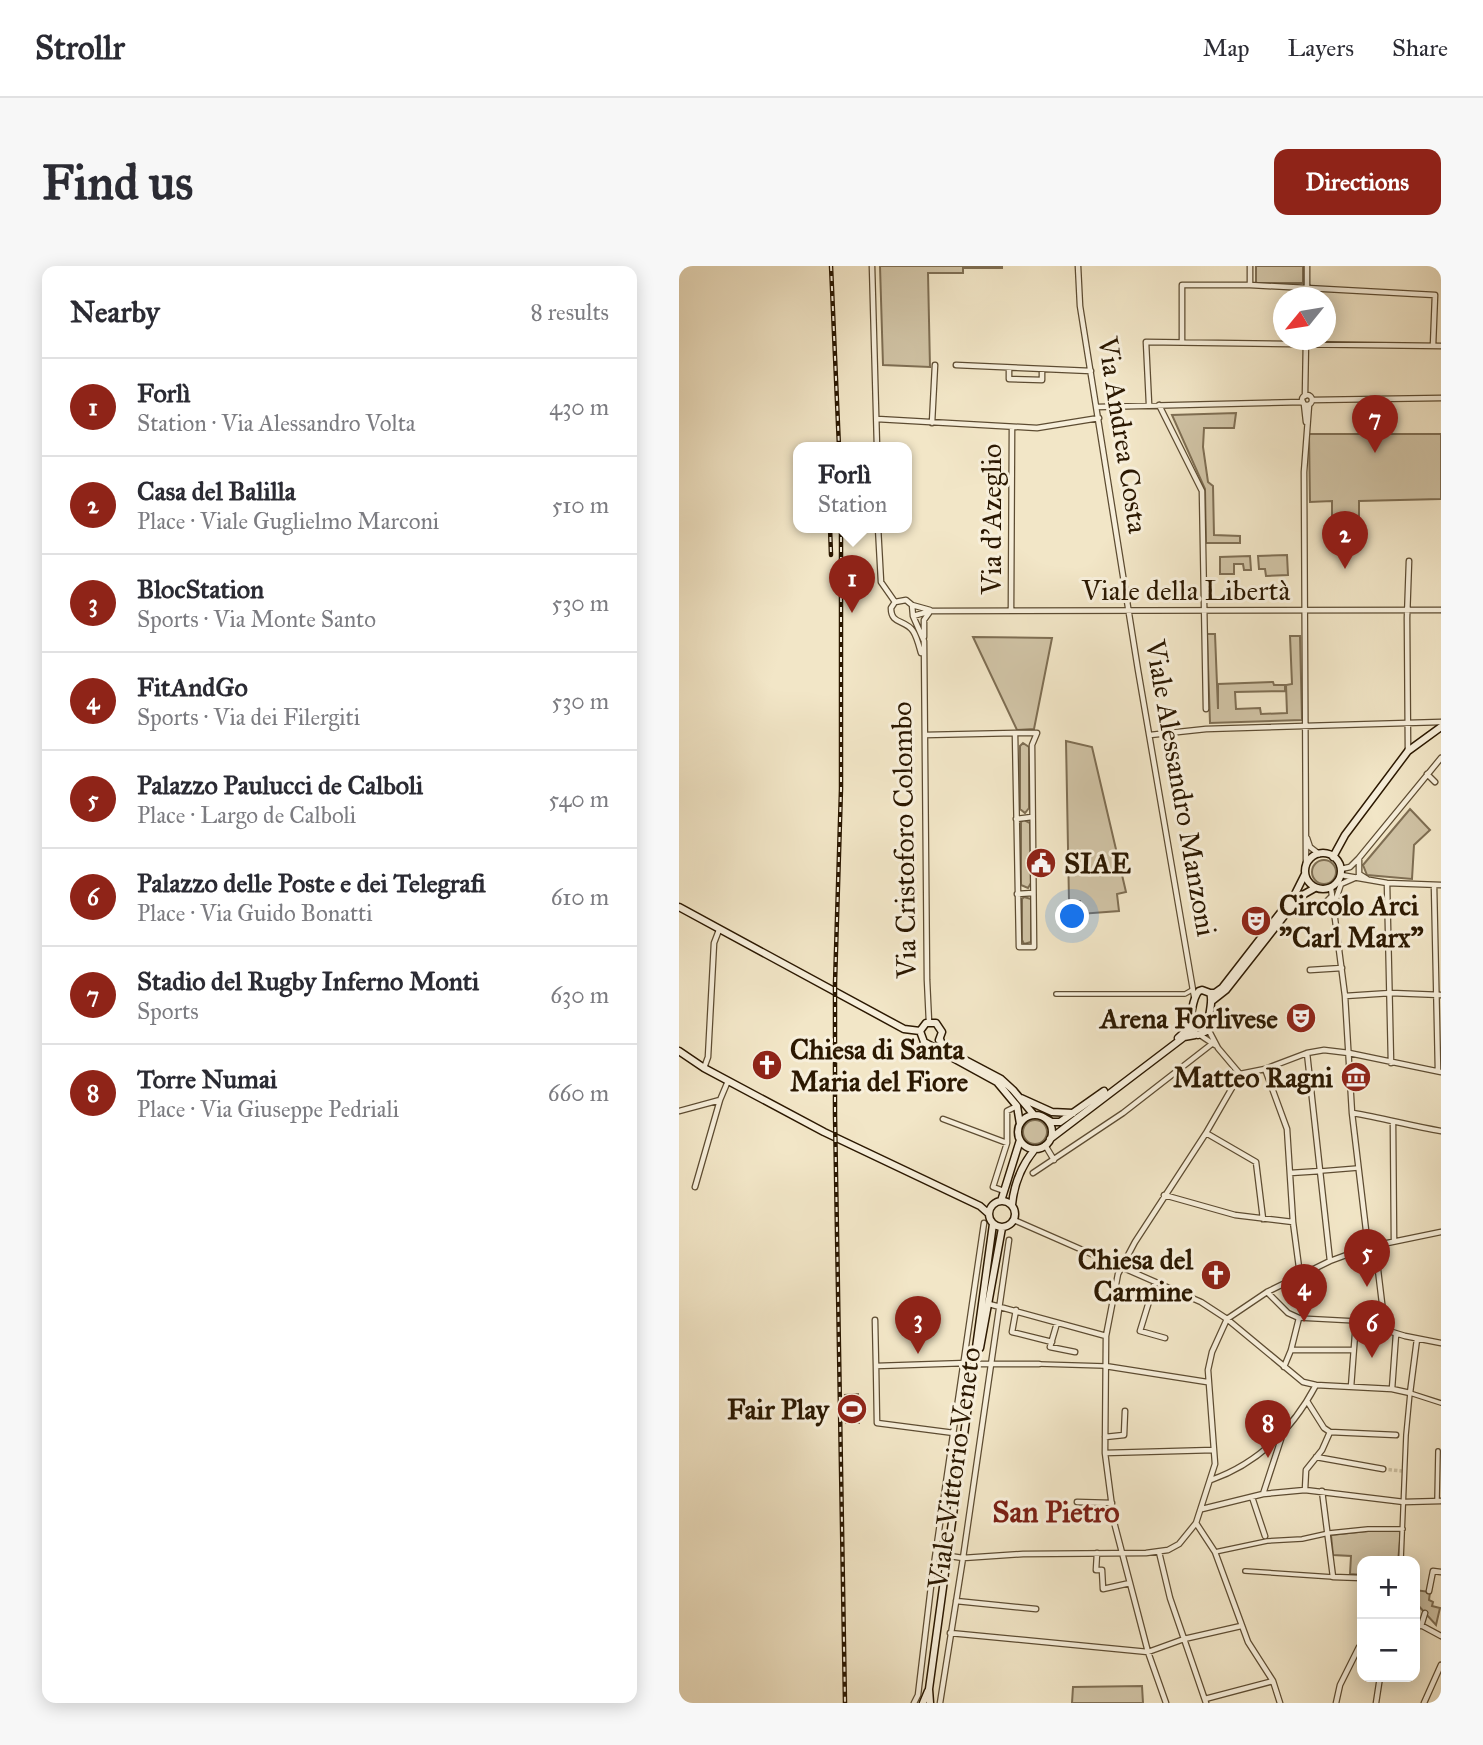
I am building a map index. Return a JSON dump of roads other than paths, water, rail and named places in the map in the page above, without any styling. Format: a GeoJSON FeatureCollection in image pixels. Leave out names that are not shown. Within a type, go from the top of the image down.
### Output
{"type":"FeatureCollection","features":[{"type":"Feature","properties":{"kind":"main road"},"geometry":{"type":"LineString","coordinates":[[1333,857],[1345,835],[1408,751],[1441,724]]}},
{"type":"Feature","properties":{"kind":"main road"},"geometry":{"type":"LineString","coordinates":[[1020,1140],[1028,1148],[1045,1146],[1050,1139],[1184,1037],[1198,1035],[1207,1029],[1211,997],[1222,988],[1295,894],[1311,857],[1321,854],[1345,835]]}},
{"type":"Feature","properties":{"kind":"main road"},"geometry":{"type":"LineString","coordinates":[[1305,874],[1315,888],[1332,892],[1341,872],[1333,857],[1321,854]]}},
{"type":"Feature","properties":{"kind":"main road"},"geometry":{"type":"LineString","coordinates":[[1020,1124],[1027,1117],[1034,1115],[1060,1122],[1189,1028],[1195,992],[1211,997],[1226,990],[1299,897],[1315,888]]}},
{"type":"Feature","properties":{"kind":"main road"},"geometry":{"type":"LineString","coordinates":[[679,907],[904,1029],[920,1031]]}},
{"type":"Feature","properties":{"kind":"main road"},"geometry":{"type":"LineString","coordinates":[[1002,1201],[1020,1140],[1017,1107],[997,1082],[924,1042],[920,1031],[923,1025],[936,1023],[941,1028],[940,1039],[943,1047],[1001,1079],[1034,1115]]}},
{"type":"Feature","properties":{"kind":"main road"},"geometry":{"type":"LineString","coordinates":[[1189,1028],[1198,1035]]}},
{"type":"Feature","properties":{"kind":"main road"},"geometry":{"type":"LineString","coordinates":[[932,1044],[940,1039]]}},
{"type":"Feature","properties":{"kind":"main road"},"geometry":{"type":"LineString","coordinates":[[679,1051],[704,1068],[824,1132],[980,1206],[989,1214],[993,1224],[1002,1228],[1009,1226],[1014,1220],[1015,1212],[1011,1205],[1002,1201],[991,1206],[989,1214]]}},
{"type":"Feature","properties":{"kind":"main road"},"geometry":{"type":"LineString","coordinates":[[1019,1098],[1052,1112],[1074,1114]]}},
{"type":"Feature","properties":{"kind":"main road"},"geometry":{"type":"LineString","coordinates":[[1043,1117],[1051,1127],[1050,1139]]}},
{"type":"Feature","properties":{"kind":"main road"},"geometry":{"type":"LineString","coordinates":[[1011,1205],[1016,1180],[1035,1149]]}},
{"type":"Feature","properties":{"kind":"main road","name":"Viale Vittorio Veneto"},"geometry":{"type":"LineString","coordinates":[[976,1363],[977,1303],[993,1224]]}},
{"type":"Feature","properties":{"kind":"main road","name":"Viale Vittorio Veneto"},"geometry":{"type":"LineString","coordinates":[[930,1703],[929,1689],[972,1384],[1002,1228]]}},
{"type":"Feature","properties":{"kind":"main road","name":"Viale Vittorio Veneto"},"geometry":{"type":"LineString","coordinates":[[923,1703],[929,1689]]}},
{"type":"Feature","properties":{"kind":"street"},"geometry":{"type":"LineString","coordinates":[[872,266],[877,442]]}},
{"type":"Feature","properties":{"kind":"street","name":"Via Andrea Costa"},"geometry":{"type":"LineString","coordinates":[[1078,266],[1080,306],[1130,611]]}},
{"type":"Feature","properties":{"kind":"street"},"geometry":{"type":"LineString","coordinates":[[1250,266],[1250,285]]}},
{"type":"Feature","properties":{"kind":"street"},"geometry":{"type":"LineString","coordinates":[[1307,266],[1307,287]]}},
{"type":"Feature","properties":{"kind":"street"},"geometry":{"type":"LineString","coordinates":[[1182,341],[1182,285],[1278,287]]}},
{"type":"Feature","properties":{"kind":"street"},"geometry":{"type":"LineString","coordinates":[[1336,290],[1435,295],[1433,346]]}},
{"type":"Feature","properties":{"kind":"street"},"geometry":{"type":"LineString","coordinates":[[1149,404],[1146,342],[1273,342]]}},
{"type":"Feature","properties":{"kind":"street"},"geometry":{"type":"LineString","coordinates":[[1336,343],[1441,346]]}},
{"type":"Feature","properties":{"kind":"street"},"geometry":{"type":"LineString","coordinates":[[1306,350],[1306,864]]}},
{"type":"Feature","properties":{"kind":"street"},"geometry":{"type":"LineString","coordinates":[[932,423],[935,365]]}},
{"type":"Feature","properties":{"kind":"street"},"geometry":{"type":"LineString","coordinates":[[956,365],[1091,371]]}},
{"type":"Feature","properties":{"kind":"street"},"geometry":{"type":"LineString","coordinates":[[1009,368],[1009,379],[1042,380],[1042,370]]}},
{"type":"Feature","properties":{"kind":"street"},"geometry":{"type":"LineString","coordinates":[[1097,407],[1441,398]]}},
{"type":"Feature","properties":{"kind":"street"},"geometry":{"type":"LineString","coordinates":[[1159,405],[1202,491],[1206,709]]}},
{"type":"Feature","properties":{"kind":"street"},"geometry":{"type":"LineString","coordinates":[[877,419],[1037,428],[1099,418]]}},
{"type":"Feature","properties":{"kind":"street","name":"Via d'Azeglio"},"geometry":{"type":"LineString","coordinates":[[1011,611],[1012,427]]}},
{"type":"Feature","properties":{"kind":"street"},"geometry":{"type":"LineString","coordinates":[[879,533],[881,582],[895,602]]}},
{"type":"Feature","properties":{"kind":"street"},"geometry":{"type":"LineString","coordinates":[[1408,751],[1409,561]]}},
{"type":"Feature","properties":{"kind":"street"},"geometry":{"type":"LineString","coordinates":[[922,657],[914,632],[905,623],[897,622],[892,617],[891,608],[895,602],[906,600],[912,605],[913,616],[923,641]]}},
{"type":"Feature","properties":{"kind":"street","name":"Viale della Libertà"},"geometry":{"type":"LineString","coordinates":[[912,605],[931,611]]}},
{"type":"Feature","properties":{"kind":"street","name":"Viale della Libertà"},"geometry":{"type":"LineString","coordinates":[[913,616],[931,611],[1441,610]]}},
{"type":"Feature","properties":{"kind":"street"},"geometry":{"type":"LineString","coordinates":[[923,641],[924,620],[931,611]]}},
{"type":"Feature","properties":{"kind":"street","name":"Viale Alessandro Manzoni"},"geometry":{"type":"LineString","coordinates":[[1130,611],[1195,992]]}},
{"type":"Feature","properties":{"kind":"street"},"geometry":{"type":"LineString","coordinates":[[905,623],[913,616]]}},
{"type":"Feature","properties":{"kind":"street","name":"Via Cristoforo Colombo"},"geometry":{"type":"LineString","coordinates":[[923,641],[929,1022]]}},
{"type":"Feature","properties":{"kind":"street"},"geometry":{"type":"LineString","coordinates":[[1150,735],[1206,729],[1408,722],[1441,724]]}},
{"type":"Feature","properties":{"kind":"street"},"geometry":{"type":"LineString","coordinates":[[925,735],[1015,733],[1037,733],[1032,746],[1034,947],[1019,947],[1015,733]]}},
{"type":"Feature","properties":{"kind":"street"},"geometry":{"type":"LineString","coordinates":[[1341,872],[1359,858],[1441,758]]}},
{"type":"Feature","properties":{"kind":"street"},"geometry":{"type":"LineString","coordinates":[[1427,774],[1435,782]]}},
{"type":"Feature","properties":{"kind":"street"},"geometry":{"type":"LineString","coordinates":[[1016,819],[1032,817]]}},
{"type":"Feature","properties":{"kind":"street"},"geometry":{"type":"LineString","coordinates":[[1307,838],[1310,847],[1321,854]]}},
{"type":"Feature","properties":{"kind":"street"},"geometry":{"type":"LineString","coordinates":[[1359,858],[1359,874],[1367,879]]}},
{"type":"Feature","properties":{"kind":"street"},"geometry":{"type":"LineString","coordinates":[[1341,872],[1387,883],[1441,885]]}},
{"type":"Feature","properties":{"kind":"street"},"geometry":{"type":"LineString","coordinates":[[1334,907],[1341,884],[1357,877]]}},
{"type":"Feature","properties":{"kind":"street"},"geometry":{"type":"LineString","coordinates":[[1387,883],[1391,1063]]}},
{"type":"Feature","properties":{"kind":"street"},"geometry":{"type":"LineString","coordinates":[[1167,1703],[1148,1652],[1122,1552],[1105,1452],[1106,1336],[1118,1274],[1240,1074],[1324,1050],[1439,1071],[1434,885]]}},
{"type":"Feature","properties":{"kind":"street"},"geometry":{"type":"LineString","coordinates":[[1324,904],[1332,892]]}},
{"type":"Feature","properties":{"kind":"street"},"geometry":{"type":"LineString","coordinates":[[1332,892],[1345,996],[1358,1168],[1371,1246],[1379,1266],[1385,1328]]}},
{"type":"Feature","properties":{"kind":"street"},"geometry":{"type":"LineString","coordinates":[[1017,894],[1033,894]]}},
{"type":"Feature","properties":{"kind":"street"},"geometry":{"type":"LineString","coordinates":[[704,1068],[708,1057],[715,943],[719,930]]}},
{"type":"Feature","properties":{"kind":"street"},"geometry":{"type":"LineString","coordinates":[[1310,970],[1342,968]]}},
{"type":"Feature","properties":{"kind":"street"},"geometry":{"type":"LineString","coordinates":[[1056,994],[1195,992]]}},
{"type":"Feature","properties":{"kind":"street"},"geometry":{"type":"LineString","coordinates":[[1345,996],[1391,993],[1438,995]]}},
{"type":"Feature","properties":{"kind":"street"},"geometry":{"type":"LineString","coordinates":[[1207,1029],[1218,1048]]}},
{"type":"Feature","properties":{"kind":"street"},"geometry":{"type":"LineString","coordinates":[[1198,1035],[1213,1043],[1240,1074]]}},
{"type":"Feature","properties":{"kind":"street"},"geometry":{"type":"LineString","coordinates":[[1033,1172],[1123,1113],[1213,1043]]}},
{"type":"Feature","properties":{"kind":"street"},"geometry":{"type":"LineString","coordinates":[[1307,1053],[1330,1261]]}},
{"type":"Feature","properties":{"kind":"street"},"geometry":{"type":"LineString","coordinates":[[1265,1069],[1287,1129],[1293,1222],[1300,1275]]}},
{"type":"Feature","properties":{"kind":"street"},"geometry":{"type":"LineString","coordinates":[[695,1187],[728,1080]]}},
{"type":"Feature","properties":{"kind":"street"},"geometry":{"type":"LineString","coordinates":[[679,1111],[720,1100]]}},
{"type":"Feature","properties":{"kind":"street"},"geometry":{"type":"LineString","coordinates":[[1005,1191],[993,1186],[1007,1143],[1007,1111],[1017,1107]]}},
{"type":"Feature","properties":{"kind":"street"},"geometry":{"type":"LineString","coordinates":[[1352,1113],[1441,1131]]}},
{"type":"Feature","properties":{"kind":"street"},"geometry":{"type":"LineString","coordinates":[[943,1119],[1007,1143]]}},
{"type":"Feature","properties":{"kind":"street"},"geometry":{"type":"LineString","coordinates":[[1392,1123],[1394,1241]]}},
{"type":"Feature","properties":{"kind":"street"},"geometry":{"type":"LineString","coordinates":[[1206,1132],[1256,1162],[1263,1219]]}},
{"type":"Feature","properties":{"kind":"street"},"geometry":{"type":"LineString","coordinates":[[1045,1146],[1054,1160]]}},
{"type":"Feature","properties":{"kind":"street"},"geometry":{"type":"LineString","coordinates":[[1290,1173],[1358,1168]]}},
{"type":"Feature","properties":{"kind":"street"},"geometry":{"type":"LineString","coordinates":[[1164,1195],[1235,1215],[1293,1222]]}},
{"type":"Feature","properties":{"kind":"street"},"geometry":{"type":"LineString","coordinates":[[1014,1220],[1201,1302],[1227,1319],[1303,1382],[1392,1389],[1441,1403]]}},
{"type":"Feature","properties":{"kind":"street","name":"Viale Vittorio Veneto"},"geometry":{"type":"LineString","coordinates":[[983,1264],[985,1223]]}},
{"type":"Feature","properties":{"kind":"street"},"geometry":{"type":"LineString","coordinates":[[936,1554],[963,1558],[1023,1554],[1159,1552],[1178,1544],[1196,1523],[1215,1464],[1207,1382],[1212,1352],[1227,1319],[1267,1292],[1330,1261],[1371,1246],[1441,1231]]}},
{"type":"Feature","properties":{"kind":"street","name":"Viale Vittorio Veneto"},"geometry":{"type":"LineString","coordinates":[[940,1703],[1009,1240]]}},
{"type":"Feature","properties":{"kind":"street"},"geometry":{"type":"LineString","coordinates":[[1155,1282],[1140,1331],[1165,1338]]}},
{"type":"Feature","properties":{"kind":"street"},"geometry":{"type":"LineString","coordinates":[[1267,1292],[1288,1313],[1299,1318],[1356,1321],[1385,1328],[1396,1334],[1441,1343]]}},
{"type":"Feature","properties":{"kind":"street","name":"Viale Vittorio Veneto"},"geometry":{"type":"LineString","coordinates":[[914,1703],[918,1695],[954,1433],[977,1303]]}},
{"type":"Feature","properties":{"kind":"street"},"geometry":{"type":"LineString","coordinates":[[989,1304],[1106,1336]]}},
{"type":"Feature","properties":{"kind":"street"},"geometry":{"type":"LineString","coordinates":[[1016,1310],[1012,1332],[1052,1342]]}},
{"type":"Feature","properties":{"kind":"street"},"geometry":{"type":"LineString","coordinates":[[1284,1367],[1299,1318]]}},
{"type":"Feature","properties":{"kind":"street"},"geometry":{"type":"LineString","coordinates":[[875,1320],[877,1423],[954,1433]]}},
{"type":"Feature","properties":{"kind":"street"},"geometry":{"type":"LineString","coordinates":[[1351,1387],[1356,1321]]}},
{"type":"Feature","properties":{"kind":"street"},"geometry":{"type":"LineString","coordinates":[[1057,1323],[1051,1347],[1075,1352]]}},
{"type":"Feature","properties":{"kind":"street"},"geometry":{"type":"LineString","coordinates":[[1392,1389],[1396,1334]]}},
{"type":"Feature","properties":{"kind":"street"},"geometry":{"type":"LineString","coordinates":[[1401,1556],[1403,1471],[1417,1339]]}},
{"type":"Feature","properties":{"kind":"street"},"geometry":{"type":"LineString","coordinates":[[1291,1350],[1354,1350]]}},
{"type":"Feature","properties":{"kind":"street"},"geometry":{"type":"LineString","coordinates":[[876,1366],[976,1363],[1105,1366],[1207,1382]]}},
{"type":"Feature","properties":{"kind":"street"},"geometry":{"type":"LineString","coordinates":[[1210,1480],[1234,1472],[1257,1458],[1284,1432],[1316,1385]]}},
{"type":"Feature","properties":{"kind":"street"},"geometry":{"type":"LineString","coordinates":[[1307,1401],[1324,1428],[1330,1432],[1406,1436]]}},
{"type":"Feature","properties":{"kind":"street"},"geometry":{"type":"LineString","coordinates":[[1105,1437],[1124,1434],[1125,1411]]}},
{"type":"Feature","properties":{"kind":"street"},"geometry":{"type":"LineString","coordinates":[[1407,1424],[1413,1426]]}},
{"type":"Feature","properties":{"kind":"street"},"geometry":{"type":"LineString","coordinates":[[1263,1494],[1284,1432]]}},
{"type":"Feature","properties":{"kind":"street"},"geometry":{"type":"LineString","coordinates":[[1305,1490],[1306,1470],[1330,1432]]}},
{"type":"Feature","properties":{"kind":"street"},"geometry":{"type":"LineString","coordinates":[[1105,1452],[1214,1450]]}},
{"type":"Feature","properties":{"kind":"street"},"geometry":{"type":"LineString","coordinates":[[1201,1510],[1263,1494],[1305,1490],[1404,1502],[1439,1501],[1438,1451]]}},
{"type":"Feature","properties":{"kind":"street"},"geometry":{"type":"LineString","coordinates":[[1316,1457],[1383,1469]]}},
{"type":"Feature","properties":{"kind":"street"},"geometry":{"type":"LineString","coordinates":[[1322,1492],[1333,1577]]}},
{"type":"Feature","properties":{"kind":"street"},"geometry":{"type":"LineString","coordinates":[[1252,1497],[1266,1539]]}},
{"type":"Feature","properties":{"kind":"street"},"geometry":{"type":"LineString","coordinates":[[1077,1502],[1112,1503]]}},
{"type":"Feature","properties":{"kind":"street"},"geometry":{"type":"LineString","coordinates":[[1196,1523],[1215,1552],[1241,1626],[1255,1655],[1273,1681],[1280,1703]]}},
{"type":"Feature","properties":{"kind":"street"},"geometry":{"type":"LineString","coordinates":[[1215,1552],[1266,1539],[1302,1539],[1368,1529],[1403,1529]]}},
{"type":"Feature","properties":{"kind":"street"},"geometry":{"type":"LineString","coordinates":[[1159,1552],[1170,1598],[1205,1701],[1273,1681]]}},
{"type":"Feature","properties":{"kind":"street"},"geometry":{"type":"LineString","coordinates":[[1097,1553],[1096,1570],[1102,1570],[1103,1589],[1130,1583]]}},
{"type":"Feature","properties":{"kind":"street"},"geometry":{"type":"LineString","coordinates":[[1245,1571],[1357,1578]]}},
{"type":"Feature","properties":{"kind":"street"},"geometry":{"type":"LineString","coordinates":[[1429,1591],[1433,1571],[1441,1572]]}},
{"type":"Feature","properties":{"kind":"street"},"geometry":{"type":"LineString","coordinates":[[956,1601],[1036,1609]]}},
{"type":"Feature","properties":{"kind":"street"},"geometry":{"type":"LineString","coordinates":[[1425,1613],[1421,1626],[1441,1636]]}},
{"type":"Feature","properties":{"kind":"street"},"geometry":{"type":"LineString","coordinates":[[950,1633],[1148,1652],[1184,1639],[1241,1626]]}},
{"type":"Feature","properties":{"kind":"street"},"geometry":{"type":"LineString","coordinates":[[1336,1703],[1340,1685],[1357,1651]]}},
{"type":"Feature","properties":{"kind":"street"},"geometry":{"type":"LineString","coordinates":[[1424,1703],[1441,1665]]}},
{"type":"Feature","properties":{"kind":"street"},"geometry":{"type":"LineString","coordinates":[[1376,1703],[1379,1682]]}},
{"type":"Feature","properties":{"kind":"tunnel"},"geometry":{"type":"LineString","coordinates":[[1383,1469],[1402,1471]]}},
{"type":"Feature","properties":{"kind":"railway"},"geometry":{"type":"LineString","coordinates":[[831,266],[839,442]]}},
{"type":"Feature","properties":{"kind":"railway"},"geometry":{"type":"LineString","coordinates":[[830,533],[831,555]]}},
{"type":"Feature","properties":{"kind":"railway"},"geometry":{"type":"LineString","coordinates":[[841,533],[841,789],[835,983],[835,1115],[845,1703]]}},
{"type":"Feature","properties":{"kind":"place","name":"Stadio del Rugby Inferno Monti"},"geometry":{"type":"Point","coordinates":[1375,453]}},
{"type":"Feature","properties":{"kind":"place","name":"Casa del Balilla"},"geometry":{"type":"Point","coordinates":[1345,569]}},
{"type":"Feature","properties":{"kind":"place","name":"Forlì"},"geometry":{"type":"Point","coordinates":[852,613]}},
{"type":"Feature","properties":{"kind":"place","name":"SIAE"},"geometry":{"type":"Point","coordinates":[1041,863]}},
{"type":"Feature","properties":{"kind":"place","name":"Circolo Arci \"Carl Marx\""},"geometry":{"type":"Point","coordinates":[1256,921]}},
{"type":"Feature","properties":{"kind":"place","name":"Arena Forlivese"},"geometry":{"type":"Point","coordinates":[1301,1018]}},
{"type":"Feature","properties":{"kind":"place","name":"Chiesa di Santa Maria del Fiore"},"geometry":{"type":"Point","coordinates":[767,1065]}},
{"type":"Feature","properties":{"kind":"place","name":"Matteo Ragni"},"geometry":{"type":"Point","coordinates":[1356,1077]}},
{"type":"Feature","properties":{"kind":"place","name":"Chiesa del Carmine"},"geometry":{"type":"Point","coordinates":[1216,1275]}},
{"type":"Feature","properties":{"kind":"place","name":"Palazzo Paulucci de Calboli"},"geometry":{"type":"Point","coordinates":[1367,1287]}},
{"type":"Feature","properties":{"kind":"place","name":"FitAndGo"},"geometry":{"type":"Point","coordinates":[1304,1322]}},
{"type":"Feature","properties":{"kind":"place","name":"BlocStation"},"geometry":{"type":"Point","coordinates":[918,1354]}},
{"type":"Feature","properties":{"kind":"place","name":"Palazzo delle Poste e dei Telegrafi"},"geometry":{"type":"Point","coordinates":[1372,1358]}},
{"type":"Feature","properties":{"kind":"place","name":"Fair Play"},"geometry":{"type":"Point","coordinates":[852,1409]}},
{"type":"Feature","properties":{"kind":"place","name":"Torre Numai"},"geometry":{"type":"Point","coordinates":[1268,1458]}},
{"type":"Feature","properties":{"kind":"district","name":"San Pietro"},"geometry":{"type":"Point","coordinates":[1056,1512]}}]}
